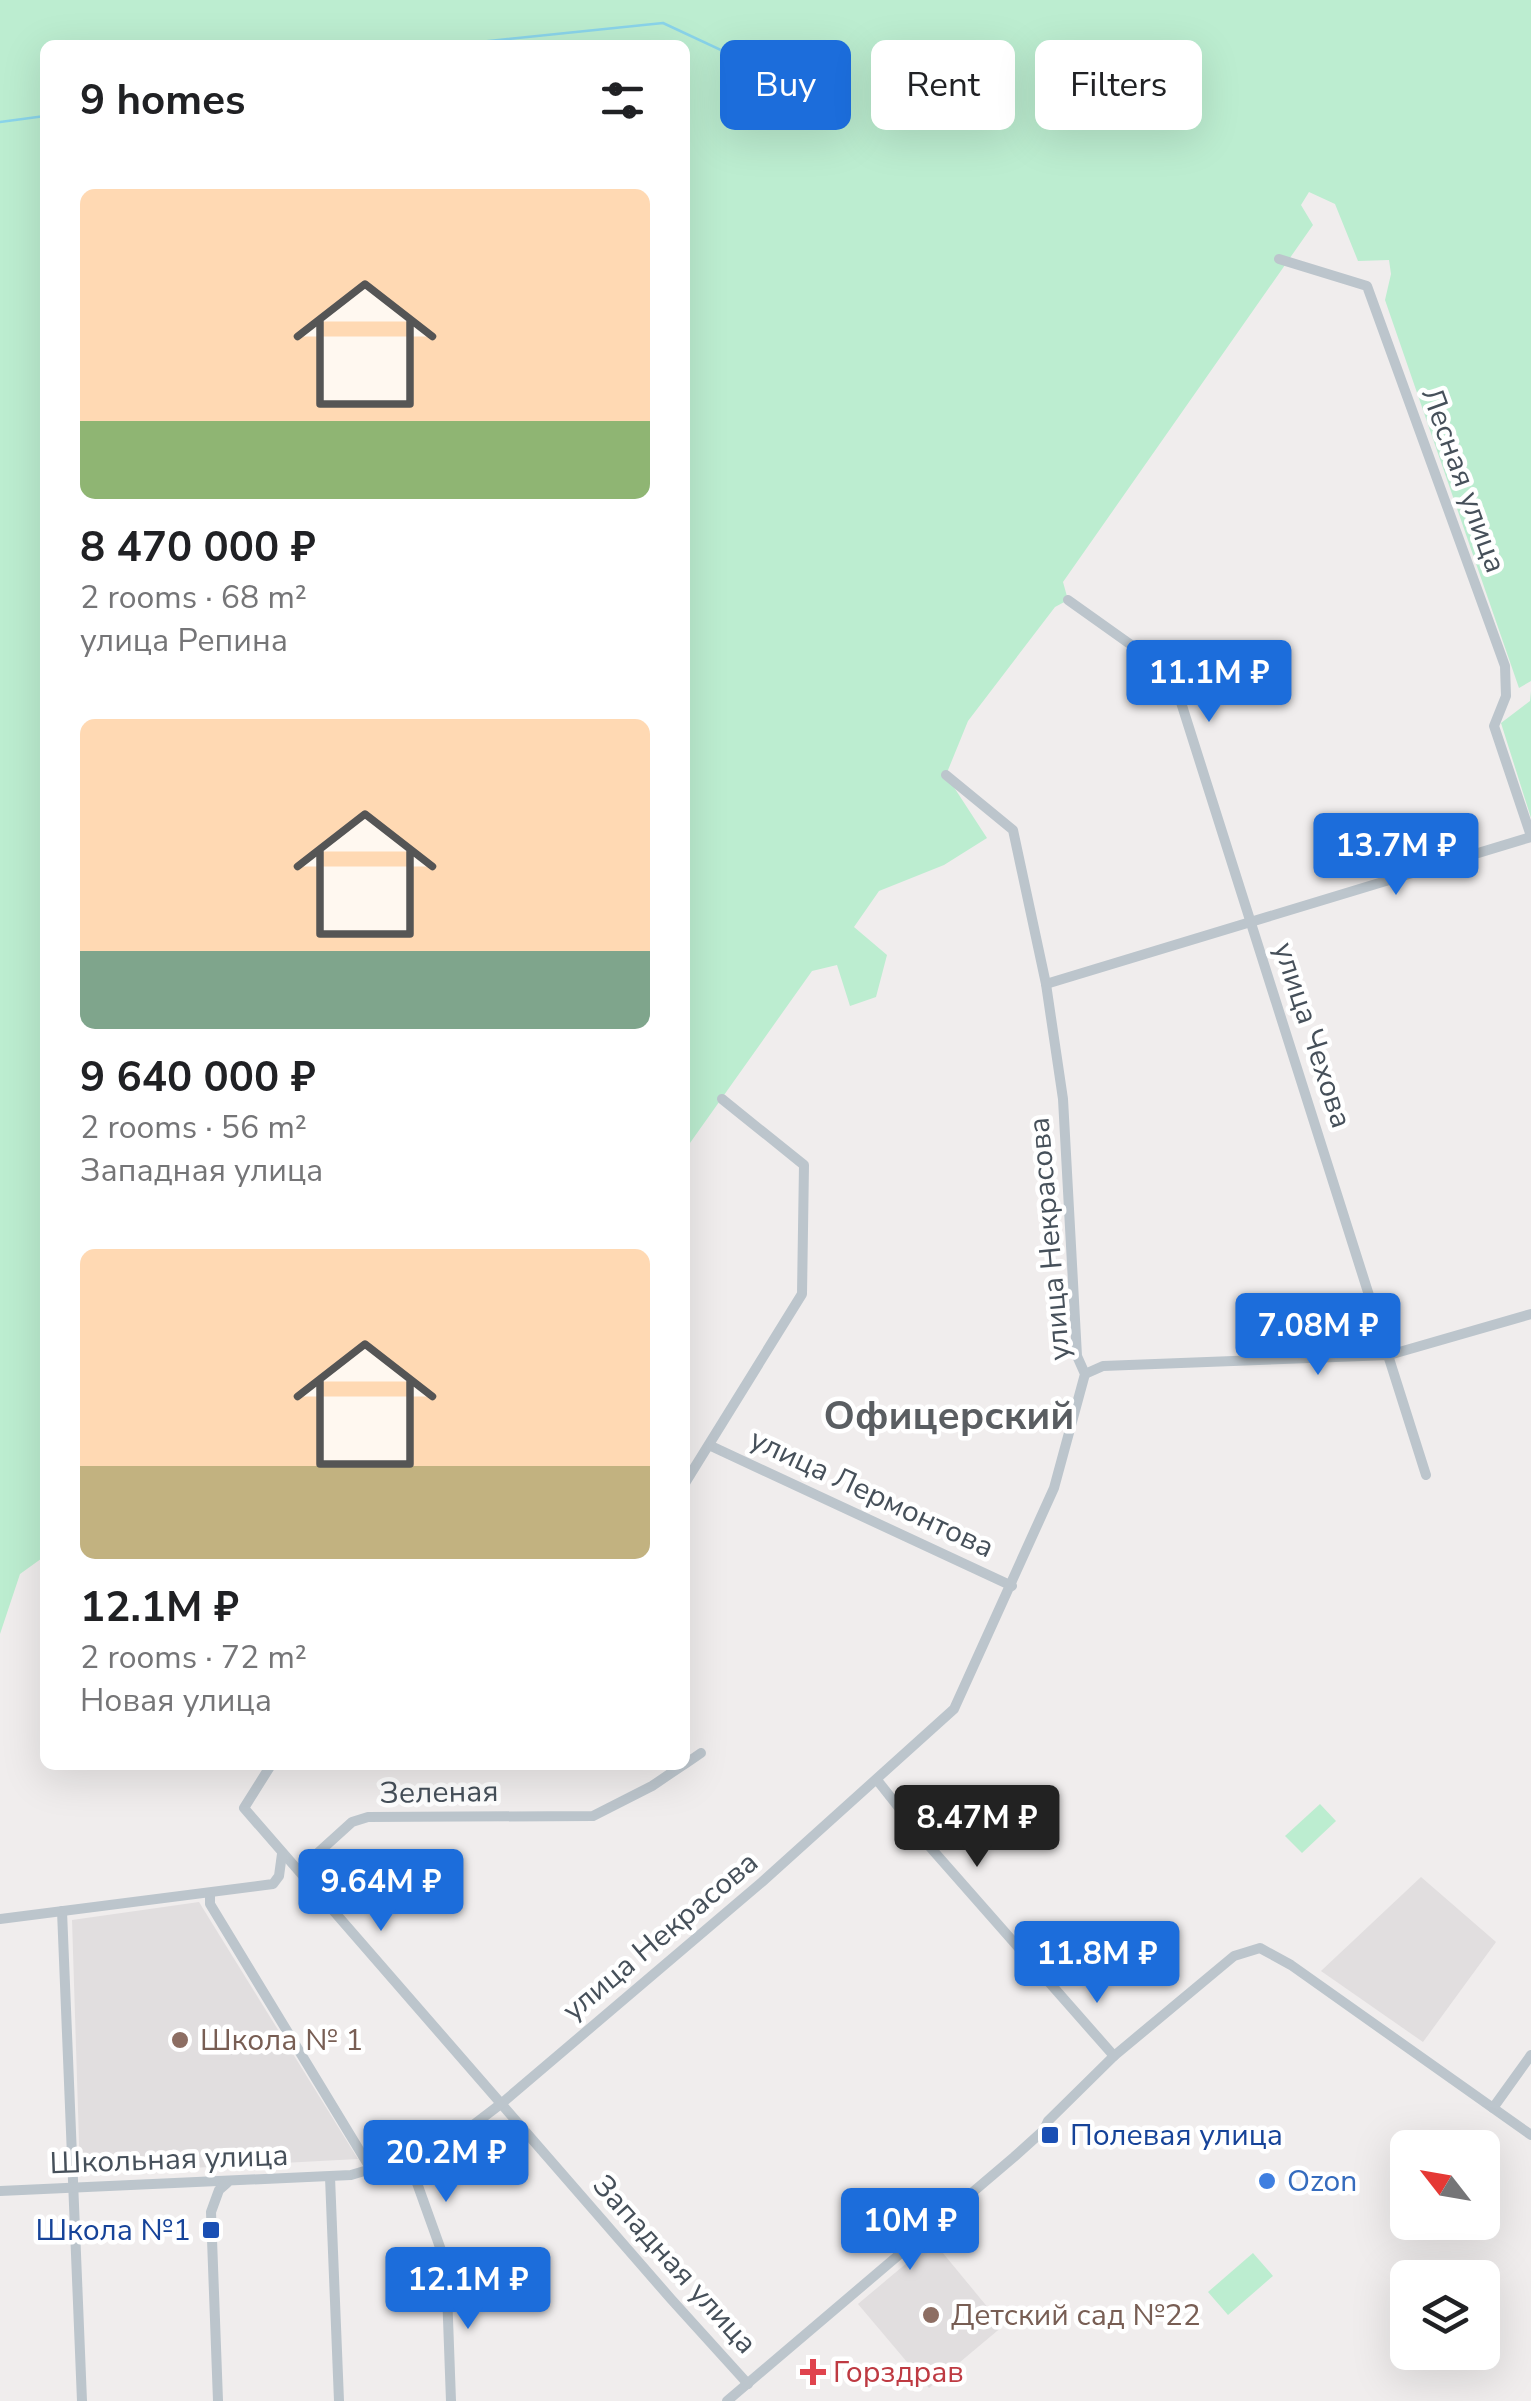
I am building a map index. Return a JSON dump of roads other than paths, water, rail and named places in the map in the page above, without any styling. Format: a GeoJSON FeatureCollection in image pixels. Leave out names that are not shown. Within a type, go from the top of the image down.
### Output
{"type":"FeatureCollection","features":[{"type":"Feature","properties":{"kind":"street","name":"Лесная улица"},"geometry":{"type":"LineString","coordinates":[[1279,259],[1367,286],[1505,666],[1506,696],[1494,726],[1531,836]]}},
{"type":"Feature","properties":{"kind":"street","name":"улица Чехова"},"geometry":{"type":"LineString","coordinates":[[1068,600],[1172,674],[1426,1476]]}},
{"type":"Feature","properties":{"kind":"street","name":"улица Некрасова"},"geometry":{"type":"LineString","coordinates":[[502,2104],[762,1882],[954,1709],[1054,1488],[1085,1374],[1077,1356],[1063,1099],[1046,984],[1013,830],[946,775]]}},
{"type":"Feature","properties":{"kind":"street"},"geometry":{"type":"LineString","coordinates":[[1046,984],[1531,836]]}},
{"type":"Feature","properties":{"kind":"street"},"geometry":{"type":"LineString","coordinates":[[690,1477],[802,1294],[804,1165],[722,1100]]}},
{"type":"Feature","properties":{"kind":"street"},"geometry":{"type":"LineString","coordinates":[[1085,1374],[1102,1366],[1389,1355],[1531,1314]]}},
{"type":"Feature","properties":{"kind":"street","name":"улица Лермонтова"},"geometry":{"type":"LineString","coordinates":[[711,1446],[1012,1586]]}},
{"type":"Feature","properties":{"kind":"street","name":"Зеленая"},"geometry":{"type":"LineString","coordinates":[[690,1760],[701,1753]]}},
{"type":"Feature","properties":{"kind":"street","name":"Западная улица"},"geometry":{"type":"LineString","coordinates":[[268,1770],[244,1808],[748,2384]]}},
{"type":"Feature","properties":{"kind":"street","name":"Зеленая"},"geometry":{"type":"LineString","coordinates":[[298,1870],[352,1822],[368,1817],[593,1816],[675,1770]]}},
{"type":"Feature","properties":{"kind":"street"},"geometry":{"type":"LineString","coordinates":[[877,1780],[930,1847],[1114,2056]]}},
{"type":"Feature","properties":{"kind":"street"},"geometry":{"type":"LineString","coordinates":[[0,1919],[274,1884],[282,1854]]}},
{"type":"Feature","properties":{"kind":"street"},"geometry":{"type":"LineString","coordinates":[[210,1894],[210,1904],[372,2171]]}},
{"type":"Feature","properties":{"kind":"street"},"geometry":{"type":"LineString","coordinates":[[62,1911],[82,2401]]}},
{"type":"Feature","properties":{"kind":"street"},"geometry":{"type":"LineString","coordinates":[[726,2401],[1034,2139],[1114,2056],[1234,1956],[1260,1948],[1270,1952],[1531,2135]]}},
{"type":"Feature","properties":{"kind":"street"},"geometry":{"type":"LineString","coordinates":[[1493,2108],[1531,2055]]}},
{"type":"Feature","properties":{"kind":"street","name":"Школьная улица"},"geometry":{"type":"LineString","coordinates":[[0,2192],[330,2178],[372,2171],[468,2129],[502,2104]]}},
{"type":"Feature","properties":{"kind":"street"},"geometry":{"type":"LineString","coordinates":[[408,2158],[446,2264],[451,2401]]}},
{"type":"Feature","properties":{"kind":"street"},"geometry":{"type":"LineString","coordinates":[[330,2178],[339,2401]]}},
{"type":"Feature","properties":{"kind":"street"},"geometry":{"type":"LineString","coordinates":[[218,2401],[211,2212],[218,2190],[228,2182]]}},
{"type":"Feature","properties":{"kind":"waterway"},"geometry":{"type":"LineString","coordinates":[[499,40],[663,23],[720,50]]}},
{"type":"Feature","properties":{"kind":"waterway"},"geometry":{"type":"LineString","coordinates":[[0,122],[40,117]]}},
{"type":"Feature","properties":{"kind":"place","name":"Школа № 1"},"geometry":{"type":"Point","coordinates":[180,2040]}},
{"type":"Feature","properties":{"kind":"place","name":"Полевая улица"},"geometry":{"type":"Point","coordinates":[1050,2135]}},
{"type":"Feature","properties":{"kind":"place","name":"Ozon"},"geometry":{"type":"Point","coordinates":[1267,2181]}},
{"type":"Feature","properties":{"kind":"place","name":"Школа №1"},"geometry":{"type":"Point","coordinates":[211,2230]}},
{"type":"Feature","properties":{"kind":"place","name":"Детский сад №22"},"geometry":{"type":"Point","coordinates":[931,2315]}},
{"type":"Feature","properties":{"kind":"place","name":"Горздрав"},"geometry":{"type":"Point","coordinates":[813,2372]}},
{"type":"Feature","properties":{"kind":"district","name":"Офицерский"},"geometry":{"type":"Point","coordinates":[949,1415]}}]}
